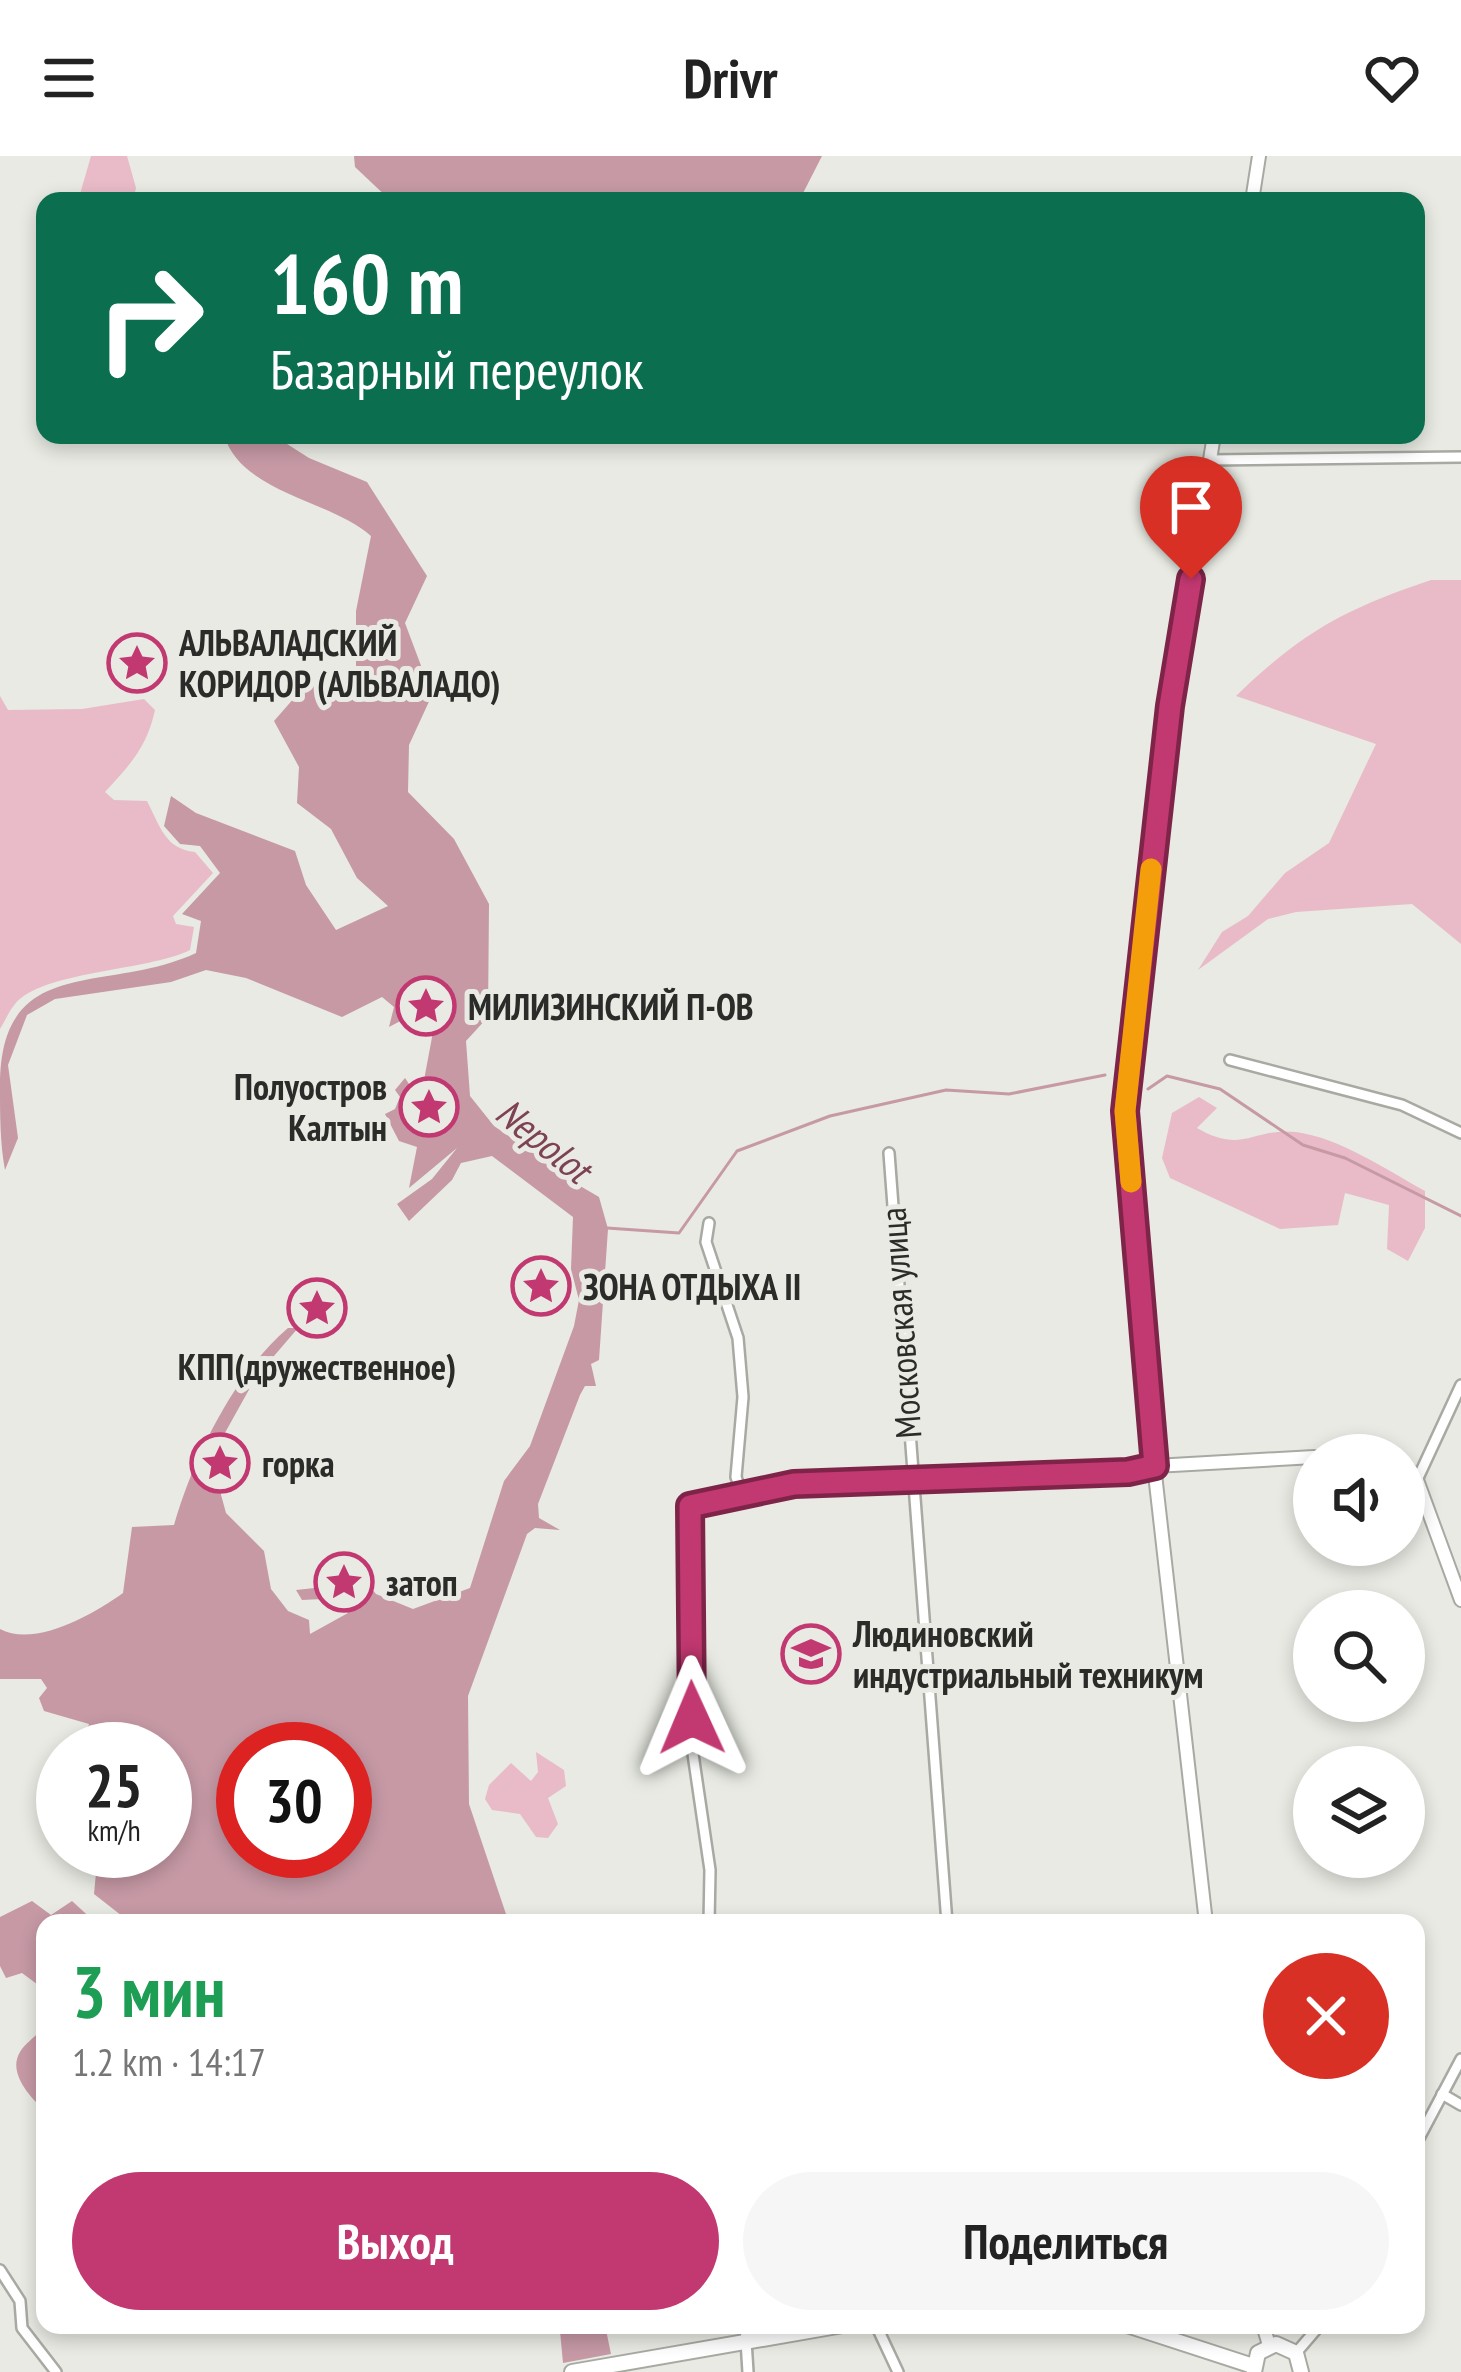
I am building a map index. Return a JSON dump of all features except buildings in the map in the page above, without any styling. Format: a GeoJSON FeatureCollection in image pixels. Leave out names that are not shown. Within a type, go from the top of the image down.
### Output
{"type":"FeatureCollection","features":[{"type":"Feature","properties":{"kind":"main road"},"geometry":{"type":"LineString","coordinates":[[572,2372],[650,2359],[743,2334]]}},
{"type":"Feature","properties":{"kind":"main road"},"geometry":{"type":"LineString","coordinates":[[1153,2334],[1254,2369],[1269,2345],[1284,2344],[1296,2353],[1301,2372]]}},
{"type":"Feature","properties":{"kind":"street"},"geometry":{"type":"LineString","coordinates":[[1253,192],[1259,156]]}},
{"type":"Feature","properties":{"kind":"street"},"geometry":{"type":"LineString","coordinates":[[1205,1914],[1155,1466],[1125,1111],[1170,706],[1213,444]]}},
{"type":"Feature","properties":{"kind":"street"},"geometry":{"type":"LineString","coordinates":[[1210,460],[1461,457]]}},
{"type":"Feature","properties":{"kind":"street"},"geometry":{"type":"LineString","coordinates":[[1230,1060],[1402,1105],[1461,1133]]}},
{"type":"Feature","properties":{"kind":"street","name":"Московская улица"},"geometry":{"type":"LineString","coordinates":[[889,1153],[945,1914]]}},
{"type":"Feature","properties":{"kind":"street"},"geometry":{"type":"LineString","coordinates":[[709,1223],[706,1241],[738,1338],[743,1397],[736,1477],[742,1494]]}},
{"type":"Feature","properties":{"kind":"street"},"geometry":{"type":"LineString","coordinates":[[1425,1463],[1461,1385]]}},
{"type":"Feature","properties":{"kind":"street"},"geometry":{"type":"LineString","coordinates":[[709,1914],[710,1870],[693,1754],[690,1506],[794,1484],[1128,1472],[1155,1466],[1293,1458]]}},
{"type":"Feature","properties":{"kind":"street"},"geometry":{"type":"LineString","coordinates":[[1425,1502],[1461,1600]]}},
{"type":"Feature","properties":{"kind":"street"},"geometry":{"type":"LineString","coordinates":[[1425,2126],[1461,2059]]}},
{"type":"Feature","properties":{"kind":"street"},"geometry":{"type":"LineString","coordinates":[[1442,2093],[1461,2104]]}},
{"type":"Feature","properties":{"kind":"street"},"geometry":{"type":"LineString","coordinates":[[0,2270],[20,2301],[22,2327],[56,2372]]}},
{"type":"Feature","properties":{"kind":"street"},"geometry":{"type":"LineString","coordinates":[[747,2334],[743,2348],[748,2372]]}},
{"type":"Feature","properties":{"kind":"street"},"geometry":{"type":"LineString","coordinates":[[880,2334],[898,2372]]}},
{"type":"Feature","properties":{"kind":"street"},"geometry":{"type":"LineString","coordinates":[[1266,2334],[1269,2345]]}},
{"type":"Feature","properties":{"kind":"street"},"geometry":{"type":"LineString","coordinates":[[1296,2353],[1312,2334]]}},
{"type":"Feature","properties":{"kind":"shaded area"},"geometry":{"type":"Polygon","coordinates":[[[91,156],[127,156],[135,192],[81,192],[91,156]]]}},
{"type":"Feature","properties":{"kind":"shaded area"},"geometry":{"type":"Polygon","coordinates":[[[354,156],[822,156],[804,192],[381,192],[355,167],[354,156]]]}},
{"type":"Feature","properties":{"kind":"shaded area"},"geometry":{"type":"Polygon","coordinates":[[[228,444],[287,444],[367,482],[427,576],[405,623],[432,695],[409,745],[408,792],[454,839],[489,904],[488,1017],[466,1041],[470,1096],[494,1126],[533,1153],[577,1173],[575,1183],[599,1197],[608,1229],[599,1360],[591,1364],[596,1386],[585,1386],[580,1395],[538,1504],[539,1518],[560,1530],[535,1528],[527,1534],[468,1696],[469,1804],[506,1914],[120,1914],[94,1894],[96,1878],[192,1878],[192,1722],[82,1722],[44,1711],[39,1698],[47,1688],[41,1679],[0,1679],[0,1629],[14,1634],[47,1631],[81,1619],[123,1593],[132,1527],[174,1525],[193,1472],[233,1392],[288,1328],[298,1328],[256,1377],[211,1458],[226,1513],[264,1551],[271,1589],[288,1611],[309,1620],[310,1634],[348,1613],[323,1599],[302,1600],[296,1590],[324,1587],[347,1595],[367,1583],[376,1594],[413,1609],[470,1588],[504,1481],[530,1446],[574,1326],[579,1300],[571,1269],[573,1217],[492,1156],[461,1163],[452,1180],[409,1221],[397,1204],[432,1179],[457,1148],[409,1188],[417,1147],[399,1141],[385,1114],[395,1109],[400,1097],[395,1090],[405,1078],[432,1118],[438,1115],[424,1080],[433,1032],[425,1008],[389,1027],[394,1007],[382,997],[342,1017],[246,978],[206,970],[171,982],[55,999],[27,1015],[8,1065],[18,1138],[5,1170],[0,1086],[5,1044],[18,1015],[38,996],[64,985],[162,965],[196,953],[201,921],[182,914],[220,873],[200,846],[180,844],[164,826],[171,796],[196,813],[295,851],[306,885],[336,930],[388,906],[357,878],[331,829],[297,803],[299,767],[274,721],[302,689],[356,677],[356,611],[371,536],[334,513],[267,483],[234,455],[228,444]]]}},
{"type":"Feature","properties":{"kind":"shaded area"},"geometry":{"type":"Polygon","coordinates":[[[1431,580],[1461,580],[1461,944],[1412,904],[1296,912],[1268,919],[1198,970],[1222,932],[1248,916],[1285,873],[1329,843],[1376,744],[1236,696],[1282,655],[1326,625],[1431,580]]]}},
{"type":"Feature","properties":{"kind":"shaded area"},"geometry":{"type":"Polygon","coordinates":[[[0,696],[8,710],[82,709],[144,699],[155,710],[147,735],[105,792],[114,800],[147,801],[170,841],[195,852],[213,873],[173,916],[176,924],[194,927],[190,950],[48,985],[15,1004],[0,1029],[0,696]]]}},
{"type":"Feature","properties":{"kind":"shaded area"},"geometry":{"type":"Polygon","coordinates":[[[1199,1097],[1217,1108],[1197,1128],[1213,1136],[1237,1140],[1282,1131],[1313,1135],[1425,1191],[1425,1228],[1408,1261],[1387,1249],[1389,1205],[1345,1193],[1338,1225],[1280,1229],[1170,1178],[1162,1158],[1172,1113],[1199,1097]]]}},
{"type":"Feature","properties":{"kind":"shaded area"},"geometry":{"type":"Polygon","coordinates":[[[536,1752],[564,1770],[566,1786],[548,1798],[558,1824],[548,1838],[536,1837],[520,1814],[492,1810],[485,1799],[489,1785],[511,1763],[531,1781],[538,1772],[536,1752]]]}},
{"type":"Feature","properties":{"kind":"shaded area"},"geometry":{"type":"Polygon","coordinates":[[[32,1901],[50,1914],[36,1914],[36,1983],[22,1973],[6,1978],[0,1966],[0,1917],[32,1901]]]}},
{"type":"Feature","properties":{"kind":"shaded area"},"geometry":{"type":"Polygon","coordinates":[[[72,1901],[86,1914],[52,1914],[72,1901]]]}},
{"type":"Feature","properties":{"kind":"shaded area"},"geometry":{"type":"Polygon","coordinates":[[[36,2035],[36,2102],[16,2068],[20,2052],[36,2035]]]}},
{"type":"Feature","properties":{"kind":"shaded area"},"geometry":{"type":"Polygon","coordinates":[[[560,2334],[607,2334],[611,2354],[563,2363],[560,2334]]]}},
{"type":"Feature","properties":{"kind":"waterway"},"geometry":{"type":"LineString","coordinates":[[607,1228],[679,1233],[737,1151],[830,1116],[946,1090],[1009,1094],[1105,1075]]}},
{"type":"Feature","properties":{"kind":"waterway"},"geometry":{"type":"LineString","coordinates":[[1148,1089],[1167,1076],[1220,1089],[1303,1145],[1345,1158],[1461,1216]]}},
{"type":"Feature","properties":{"kind":"slow traffic"},"geometry":{"type":"LineString","coordinates":[[1131,1182],[1125,1111],[1128,1064],[1151,869]]}},
{"type":"Feature","properties":{"kind":"place","name":"АЛЬВАЛАДСКИЙ КОРИДОР (АЛЬВАЛАДО)"},"geometry":{"type":"Point","coordinates":[137,663]}},
{"type":"Feature","properties":{"kind":"place","name":"МИЛИЗИНСКИЙ П-ОВ"},"geometry":{"type":"Point","coordinates":[426,1006]}},
{"type":"Feature","properties":{"kind":"place","name":"Полуостров Калтын"},"geometry":{"type":"Point","coordinates":[429,1107]}},
{"type":"Feature","properties":{"kind":"place","name":"ЗОНА ОТДЫХА II"},"geometry":{"type":"Point","coordinates":[541,1286]}},
{"type":"Feature","properties":{"kind":"place","name":"КПП(дружественное)"},"geometry":{"type":"Point","coordinates":[317,1308]}},
{"type":"Feature","properties":{"kind":"place","name":"горка"},"geometry":{"type":"Point","coordinates":[220,1463]}},
{"type":"Feature","properties":{"kind":"place","name":"затоп"},"geometry":{"type":"Point","coordinates":[344,1582]}},
{"type":"Feature","properties":{"kind":"place","name":"Людиновский индустриальный техникум"},"geometry":{"type":"Point","coordinates":[811,1654]}},
{"type":"Feature","properties":{"kind":"route"},"geometry":{"type":"LineString","coordinates":[[692,1718],[687,1518],[690,1506],[699,1501],[794,1484],[1128,1472],[1155,1466],[1125,1111],[1170,706],[1191,579]]}},
{"type":"Feature","properties":{"kind":"water label","name":"Nepolot"},"geometry":{"type":"Point","coordinates":[544,1140]}}]}
